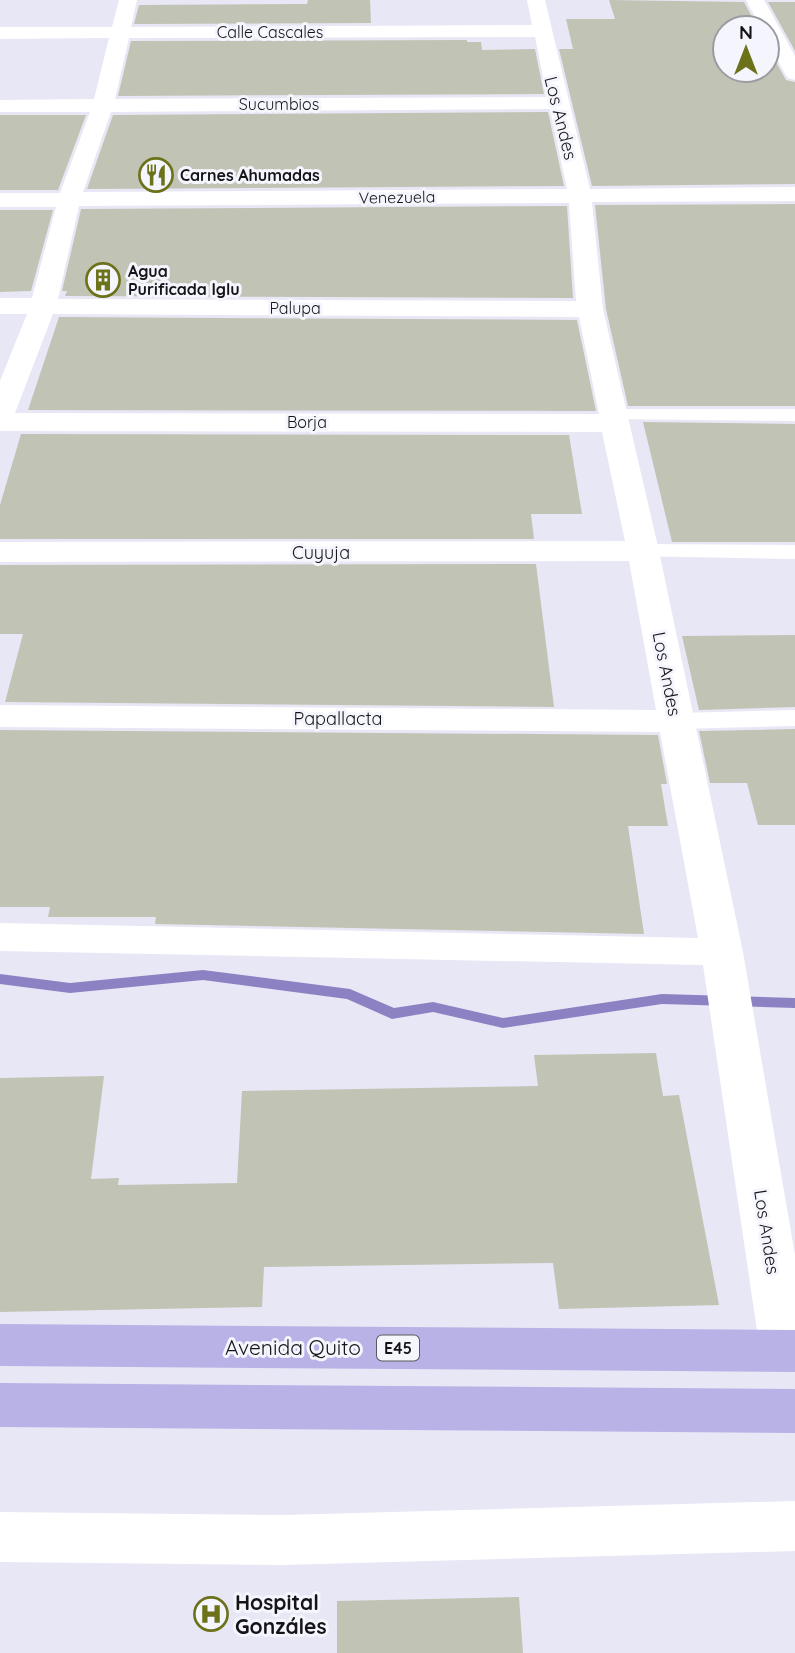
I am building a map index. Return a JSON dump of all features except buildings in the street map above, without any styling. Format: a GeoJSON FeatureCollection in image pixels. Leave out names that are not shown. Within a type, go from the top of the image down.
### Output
{"type":"FeatureCollection","features":[{"type":"Feature","properties":{"kind":"highway","name":"Avenida Quito"},"geometry":{"type":"LineString","coordinates":[[0,1345],[790,1351]]}},
{"type":"Feature","properties":{"kind":"highway"},"geometry":{"type":"LineString","coordinates":[[0,1405],[795,1411]]}},
{"type":"Feature","properties":{"kind":"street"},"geometry":{"type":"LineString","coordinates":[[0,416],[43,306],[69,200],[103,105],[128,0]]}},
{"type":"Feature","properties":{"kind":"street","name":"Los Andes"},"geometry":{"type":"LineString","coordinates":[[536,0],[557,103],[580,195],[590,309],[643,551],[723,959],[790,1351]]}},
{"type":"Feature","properties":{"kind":"street"},"geometry":{"type":"LineString","coordinates":[[755,0],[795,74]]}},
{"type":"Feature","properties":{"kind":"street","name":"Calle Cascales"},"geometry":{"type":"LineString","coordinates":[[0,33],[541,32]]}},
{"type":"Feature","properties":{"kind":"street","name":"Sucumbios"},"geometry":{"type":"LineString","coordinates":[[0,107],[557,103]]}},
{"type":"Feature","properties":{"kind":"street","name":"Venezuela"},"geometry":{"type":"LineString","coordinates":[[0,200],[795,194]]}},
{"type":"Feature","properties":{"kind":"street","name":"Palupa"},"geometry":{"type":"LineString","coordinates":[[0,306],[590,309]]}},
{"type":"Feature","properties":{"kind":"street","name":"Borja"},"geometry":{"type":"LineString","coordinates":[[0,422],[614,419]]}},
{"type":"Feature","properties":{"kind":"street","name":"Cuyuja"},"geometry":{"type":"LineString","coordinates":[[0,552],[643,551]]}},
{"type":"Feature","properties":{"kind":"street","name":"Papallacta"},"geometry":{"type":"LineString","coordinates":[[0,716],[677,721]]}},
{"type":"Feature","properties":{"kind":"street"},"geometry":{"type":"LineString","coordinates":[[0,937],[723,959]]}},
{"type":"Feature","properties":{"kind":"street"},"geometry":{"type":"LineString","coordinates":[[0,1537],[284,1540],[795,1526]]}},
{"type":"Feature","properties":{"kind":"lane"},"geometry":{"type":"LineString","coordinates":[[614,419],[795,415]]}},
{"type":"Feature","properties":{"kind":"lane"},"geometry":{"type":"LineString","coordinates":[[643,551],[795,552]]}},
{"type":"Feature","properties":{"kind":"lane"},"geometry":{"type":"LineString","coordinates":[[677,721],[795,718]]}},
{"type":"Feature","properties":{"kind":"waterway"},"geometry":{"type":"LineString","coordinates":[[0,979],[70,988],[203,975],[350,994],[392,1014],[433,1007],[503,1023],[662,999],[795,1003]]}},
{"type":"Feature","properties":{"kind":"place","name":"Carnes Ahumadas"},"geometry":{"type":"Point","coordinates":[156,175]}},
{"type":"Feature","properties":{"kind":"place","name":"Agua Purificada Iglu"},"geometry":{"type":"Point","coordinates":[103,280]}},
{"type":"Feature","properties":{"kind":"place","name":"Hospital Gonzáles"},"geometry":{"type":"Point","coordinates":[211,1614]}}]}
